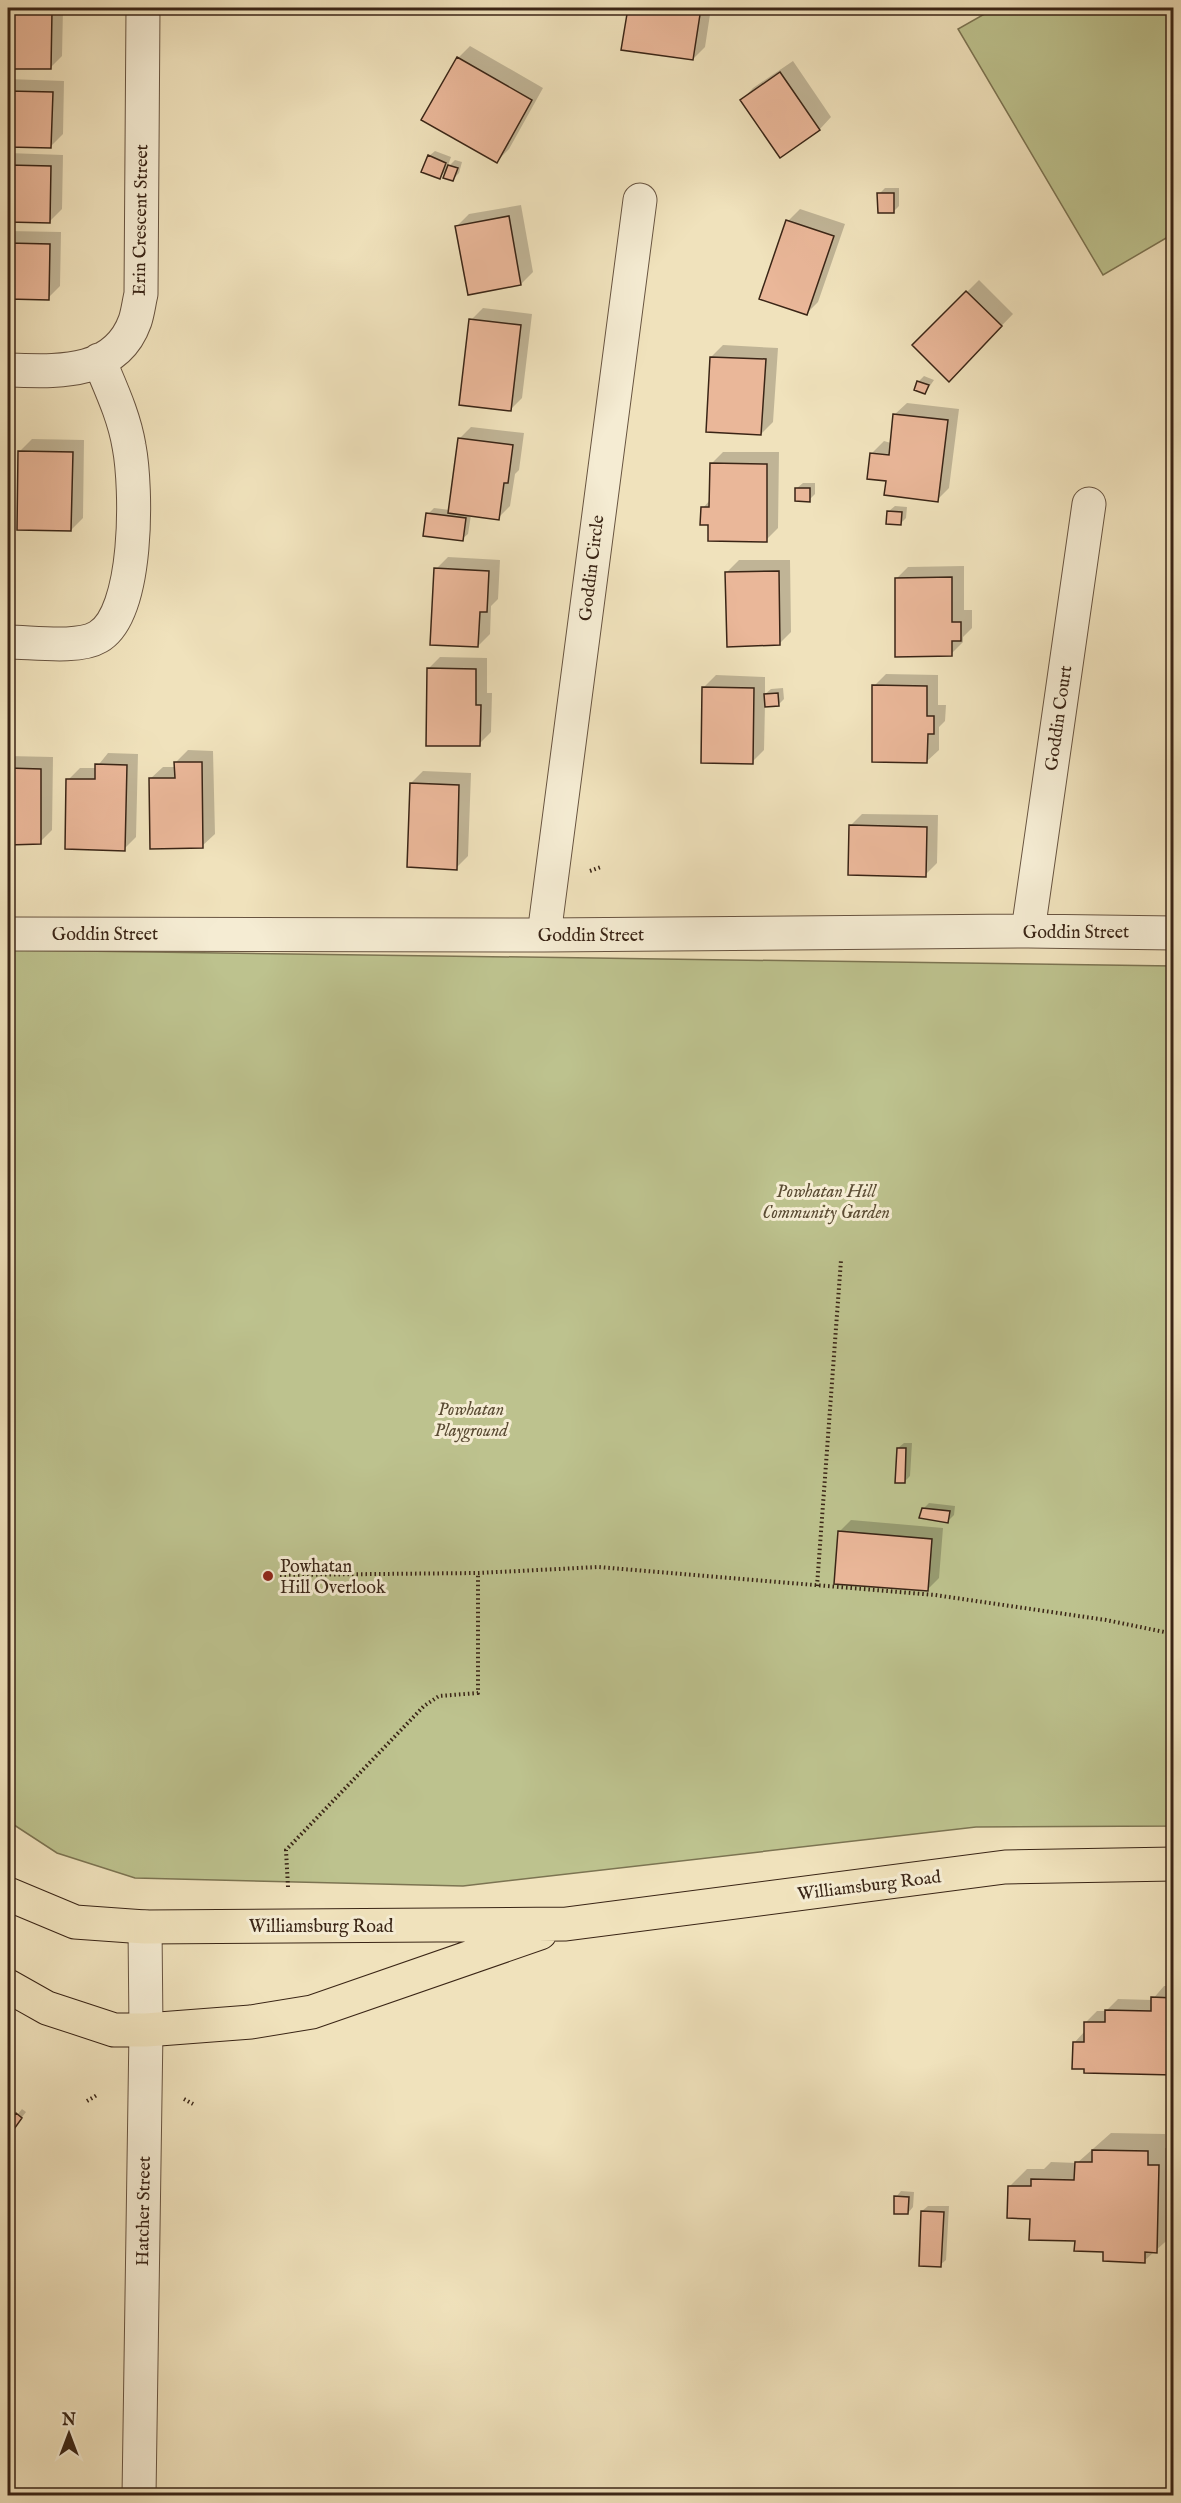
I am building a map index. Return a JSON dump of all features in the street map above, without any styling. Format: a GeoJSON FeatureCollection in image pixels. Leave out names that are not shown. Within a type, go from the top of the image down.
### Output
{"type":"FeatureCollection","features":[{"type":"Feature","properties":{"kind":"main road","name":"Williamsburg Road"},"geometry":{"type":"LineString","coordinates":[[8,1894],[75,1922],[145,1927],[566,1923],[1005,1868],[1173,1864]]}},
{"type":"Feature","properties":{"kind":"main road","name":"Williamsburg Road"},"geometry":{"type":"LineString","coordinates":[[8,1986],[47,2008],[114,2030],[146,2030],[251,2022],[312,2012],[566,1923]]}},
{"type":"Feature","properties":{"kind":"street","name":"Erin Crescent Street"},"geometry":{"type":"LineString","coordinates":[[8,370],[68,371],[99,360],[125,338],[135,322],[141,294],[143,8]]}},
{"type":"Feature","properties":{"kind":"street","name":"Goddin Circle"},"geometry":{"type":"LineString","coordinates":[[544,935],[640,200]]}},
{"type":"Feature","properties":{"kind":"street"},"geometry":{"type":"LineString","coordinates":[[8,642],[83,642],[98,638],[112,627],[120,610],[129,574],[135,513],[135,479],[122,413],[99,360]]}},
{"type":"Feature","properties":{"kind":"street","name":"Goddin Court"},"geometry":{"type":"LineString","coordinates":[[1028,931],[1089,504]]}},
{"type":"Feature","properties":{"kind":"street","name":"Goddin Street"},"geometry":{"type":"LineString","coordinates":[[8,934],[544,935],[1028,931],[1173,933]]}},
{"type":"Feature","properties":{"kind":"street","name":"Hatcher Street"},"geometry":{"type":"LineString","coordinates":[[139,2496],[146,2030],[145,1927]]}},
{"type":"Feature","properties":{"kind":"path"},"geometry":{"type":"LineString","coordinates":[[1168,237],[1173,246]]}},
{"type":"Feature","properties":{"kind":"path"},"geometry":{"type":"LineString","coordinates":[[817,1586],[841,1260]]}},
{"type":"Feature","properties":{"kind":"path"},"geometry":{"type":"LineString","coordinates":[[280,1575],[478,1573],[598,1567],[935,1595],[1106,1620],[1173,1634]]}},
{"type":"Feature","properties":{"kind":"path"},"geometry":{"type":"LineString","coordinates":[[288,1896],[286,1850],[424,1706],[439,1696],[478,1693],[478,1573]]}},
{"type":"Feature","properties":{"kind":"path"},"geometry":{"type":"LineString","coordinates":[[87,2101],[97,2095]]}},
{"type":"Feature","properties":{"kind":"green space"},"geometry":{"type":"Polygon","coordinates":[[[995,8],[1173,8],[1173,234],[1103,275],[958,29],[995,8]]]}},
{"type":"Feature","properties":{"kind":"green space","name":"Powhatan Playground"},"geometry":{"type":"Polygon","coordinates":[[[8,950],[1173,966],[1173,1826],[976,1827],[463,1886],[135,1878],[57,1853],[8,1821],[8,950]]]}},
{"type":"Feature","properties":{"kind":"building"},"geometry":{"type":"Polygon","coordinates":[[[628,8],[701,8],[693,60],[621,50],[628,8]]]}},
{"type":"Feature","properties":{"kind":"building"},"geometry":{"type":"Polygon","coordinates":[[[8,10],[52,11],[51,69],[8,69],[8,10]]]}},
{"type":"Feature","properties":{"kind":"building"},"geometry":{"type":"Polygon","coordinates":[[[457,57],[532,100],[497,163],[421,120],[457,57]]]}},
{"type":"Feature","properties":{"kind":"building"},"geometry":{"type":"Polygon","coordinates":[[[780,72],[820,130],[780,158],[740,100],[780,72]]]}},
{"type":"Feature","properties":{"kind":"building"},"geometry":{"type":"Polygon","coordinates":[[[8,91],[53,92],[51,148],[8,147],[8,91]]]}},
{"type":"Feature","properties":{"kind":"building"},"geometry":{"type":"Polygon","coordinates":[[[428,155],[446,163],[440,179],[421,172],[428,155]]]}},
{"type":"Feature","properties":{"kind":"building"},"geometry":{"type":"Polygon","coordinates":[[[8,165],[51,166],[50,223],[8,222],[8,165]]]}},
{"type":"Feature","properties":{"kind":"building"},"geometry":{"type":"Polygon","coordinates":[[[448,165],[458,168],[453,181],[443,178],[448,165]]]}},
{"type":"Feature","properties":{"kind":"building"},"geometry":{"type":"Polygon","coordinates":[[[877,193],[894,193],[894,213],[878,213],[877,193]]]}},
{"type":"Feature","properties":{"kind":"building"},"geometry":{"type":"Polygon","coordinates":[[[509,216],[521,285],[468,295],[455,226],[509,216]]]}},
{"type":"Feature","properties":{"kind":"building"},"geometry":{"type":"Polygon","coordinates":[[[786,220],[834,236],[807,315],[759,299],[786,220]]]}},
{"type":"Feature","properties":{"kind":"building"},"geometry":{"type":"Polygon","coordinates":[[[8,243],[50,244],[49,300],[8,299],[8,243]]]}},
{"type":"Feature","properties":{"kind":"building"},"geometry":{"type":"Polygon","coordinates":[[[966,291],[1002,326],[949,382],[912,345],[966,291]]]}},
{"type":"Feature","properties":{"kind":"building"},"geometry":{"type":"Polygon","coordinates":[[[469,319],[521,325],[511,411],[459,405],[469,319]]]}},
{"type":"Feature","properties":{"kind":"building"},"geometry":{"type":"Polygon","coordinates":[[[710,357],[766,359],[761,435],[706,432],[710,357]]]}},
{"type":"Feature","properties":{"kind":"building"},"geometry":{"type":"Polygon","coordinates":[[[917,381],[929,385],[925,394],[914,390],[917,381]]]}},
{"type":"Feature","properties":{"kind":"building"},"geometry":{"type":"Polygon","coordinates":[[[893,414],[948,420],[938,502],[884,495],[886,481],[867,479],[870,453],[889,455],[893,414]]]}},
{"type":"Feature","properties":{"kind":"building"},"geometry":{"type":"Polygon","coordinates":[[[458,438],[513,445],[508,483],[504,483],[499,520],[448,513],[458,438]]]}},
{"type":"Feature","properties":{"kind":"building"},"geometry":{"type":"Polygon","coordinates":[[[18,451],[73,452],[71,531],[17,530],[18,451]]]}},
{"type":"Feature","properties":{"kind":"building"},"geometry":{"type":"Polygon","coordinates":[[[710,463],[767,464],[767,542],[708,541],[708,525],[700,525],[701,507],[709,507],[710,463]]]}},
{"type":"Feature","properties":{"kind":"building"},"geometry":{"type":"Polygon","coordinates":[[[795,488],[810,488],[810,502],[795,501],[795,488]]]}},
{"type":"Feature","properties":{"kind":"building"},"geometry":{"type":"Polygon","coordinates":[[[887,511],[902,512],[901,525],[886,524],[887,511]]]}},
{"type":"Feature","properties":{"kind":"building"},"geometry":{"type":"Polygon","coordinates":[[[426,513],[466,518],[463,541],[423,536],[426,513]]]}},
{"type":"Feature","properties":{"kind":"building"},"geometry":{"type":"Polygon","coordinates":[[[434,568],[489,571],[487,612],[480,612],[478,647],[430,645],[434,568]]]}},
{"type":"Feature","properties":{"kind":"building"},"geometry":{"type":"Polygon","coordinates":[[[779,571],[780,645],[727,647],[725,572],[779,571]]]}},
{"type":"Feature","properties":{"kind":"building"},"geometry":{"type":"Polygon","coordinates":[[[952,577],[952,622],[961,622],[961,641],[952,641],[952,656],[895,657],[895,578],[952,577]]]}},
{"type":"Feature","properties":{"kind":"building"},"geometry":{"type":"Polygon","coordinates":[[[427,668],[476,669],[476,705],[481,705],[480,746],[426,746],[427,668]]]}},
{"type":"Feature","properties":{"kind":"building"},"geometry":{"type":"Polygon","coordinates":[[[872,685],[927,686],[927,716],[934,716],[934,734],[928,734],[927,763],[872,762],[872,685]]]}},
{"type":"Feature","properties":{"kind":"building"},"geometry":{"type":"Polygon","coordinates":[[[702,687],[754,688],[753,764],[701,763],[702,687]]]}},
{"type":"Feature","properties":{"kind":"building"},"geometry":{"type":"Polygon","coordinates":[[[778,693],[779,706],[765,707],[764,694],[778,693]]]}},
{"type":"Feature","properties":{"kind":"building"},"geometry":{"type":"Polygon","coordinates":[[[174,762],[202,762],[203,848],[150,849],[149,778],[175,778],[174,762]]]}},
{"type":"Feature","properties":{"kind":"building"},"geometry":{"type":"Polygon","coordinates":[[[95,764],[127,765],[125,851],[65,849],[66,779],[95,779],[95,764]]]}},
{"type":"Feature","properties":{"kind":"building"},"geometry":{"type":"Polygon","coordinates":[[[8,768],[41,769],[41,844],[8,845],[8,768]]]}},
{"type":"Feature","properties":{"kind":"building"},"geometry":{"type":"Polygon","coordinates":[[[410,783],[459,785],[457,870],[407,867],[410,783]]]}},
{"type":"Feature","properties":{"kind":"building"},"geometry":{"type":"Polygon","coordinates":[[[849,825],[927,827],[926,877],[848,875],[849,825]]]}},
{"type":"Feature","properties":{"kind":"building"},"geometry":{"type":"Polygon","coordinates":[[[897,1448],[906,1448],[905,1483],[895,1483],[897,1448]]]}},
{"type":"Feature","properties":{"kind":"building"},"geometry":{"type":"Polygon","coordinates":[[[922,1508],[950,1511],[948,1523],[919,1518],[922,1508]]]}},
{"type":"Feature","properties":{"kind":"building"},"geometry":{"type":"Polygon","coordinates":[[[838,1531],[932,1539],[928,1591],[834,1584],[838,1531]]]}},
{"type":"Feature","properties":{"kind":"building"},"geometry":{"type":"Polygon","coordinates":[[[1151,1997],[1174,1998],[1174,2075],[1084,2073],[1084,2069],[1072,2069],[1073,2042],[1084,2042],[1084,2022],[1105,2022],[1105,2010],[1151,2011],[1151,1997]]]}},
{"type":"Feature","properties":{"kind":"building"},"geometry":{"type":"Polygon","coordinates":[[[16,2113],[22,2118],[12,2132],[8,2129],[8,2124],[16,2113]]]}},
{"type":"Feature","properties":{"kind":"building"},"geometry":{"type":"Polygon","coordinates":[[[1092,2150],[1148,2151],[1148,2165],[1159,2165],[1157,2253],[1145,2252],[1145,2263],[1103,2261],[1103,2252],[1074,2251],[1075,2241],[1029,2240],[1030,2219],[1007,2218],[1008,2186],[1031,2186],[1031,2179],[1074,2180],[1075,2162],[1092,2162],[1092,2150]]]}},
{"type":"Feature","properties":{"kind":"building"},"geometry":{"type":"Polygon","coordinates":[[[894,2196],[909,2197],[908,2214],[894,2214],[894,2196]]]}},
{"type":"Feature","properties":{"kind":"building"},"geometry":{"type":"Polygon","coordinates":[[[921,2211],[944,2212],[941,2267],[919,2266],[921,2211]]]}},
{"type":"Feature","properties":{"kind":"place","name":"Powhatan Hill Overlook"},"geometry":{"type":"Point","coordinates":[268,1576]}},
{"type":"Feature","properties":{"kind":"park label","name":"Powhatan Hill Community Garden"},"geometry":{"type":"Point","coordinates":[826,1201]}}]}
